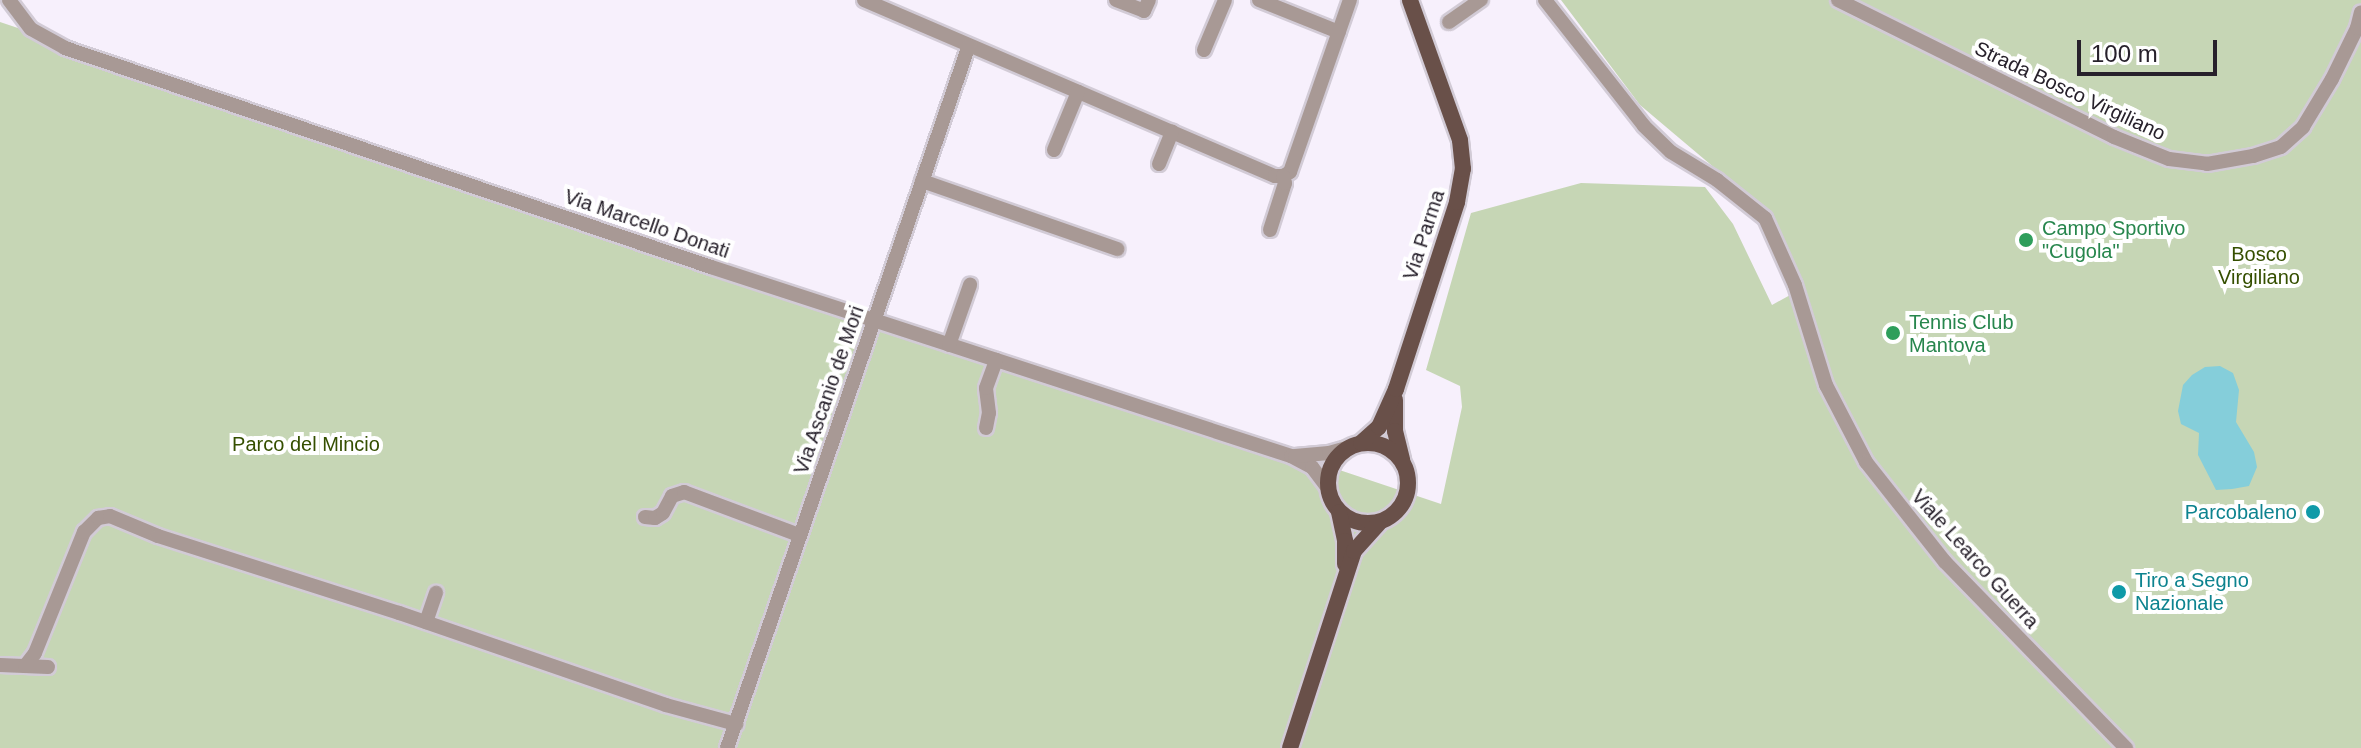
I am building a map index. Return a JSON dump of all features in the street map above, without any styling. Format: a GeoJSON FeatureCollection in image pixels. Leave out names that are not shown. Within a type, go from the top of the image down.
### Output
{"type":"FeatureCollection","features":[{"type":"Feature","properties":{"kind":"main road","name":"Via Parma"},"geometry":{"type":"LineString","coordinates":[[1356,445],[1379,427],[1396,389],[1457,202],[1463,169],[1460,140],[1410,0]]}},
{"type":"Feature","properties":{"kind":"main road","name":"Via Parma"},"geometry":{"type":"LineString","coordinates":[[1396,389],[1395,431],[1402,461]]}},
{"type":"Feature","properties":{"kind":"main road"},"geometry":{"type":"LineString","coordinates":[[1290,748],[1343,582],[1359,542],[1380,522],[1398,511],[1406,498],[1409,481],[1402,461],[1384,446],[1356,445],[1333,462],[1327,487],[1339,512],[1345,541],[1343,582]]}},
{"type":"Feature","properties":{"kind":"main road"},"geometry":{"type":"LineString","coordinates":[[1339,512],[1352,521],[1380,522]]}},
{"type":"Feature","properties":{"kind":"street","name":"Via Marcello Donati"},"geometry":{"type":"LineString","coordinates":[[9,0],[31,29],[65,48],[874,321],[1291,456],[1312,467],[1327,487]]}},
{"type":"Feature","properties":{"kind":"street"},"geometry":{"type":"LineString","coordinates":[[864,0],[1275,176],[1290,172],[1350,0]]}},
{"type":"Feature","properties":{"kind":"street"},"geometry":{"type":"LineString","coordinates":[[1116,0],[1144,11],[1149,0]]}},
{"type":"Feature","properties":{"kind":"street"},"geometry":{"type":"LineString","coordinates":[[1204,50],[1225,0]]}},
{"type":"Feature","properties":{"kind":"street"},"geometry":{"type":"LineString","coordinates":[[1259,0],[1339,32]]}},
{"type":"Feature","properties":{"kind":"street"},"geometry":{"type":"LineString","coordinates":[[1449,22],[1481,0]]}},
{"type":"Feature","properties":{"kind":"street","name":"Viale Learco Guerra"},"geometry":{"type":"LineString","coordinates":[[1545,0],[1671,152],[1717,180],[1765,218],[1795,285],[1826,385],[1866,462],[1945,562],[2126,748]]}},
{"type":"Feature","properties":{"kind":"street","name":"Strada Bosco Virgiliano"},"geometry":{"type":"LineString","coordinates":[[1838,0],[2114,137],[2169,159],[2207,164],[2281,147],[2303,127],[2332,79],[2357,28],[2361,12]]}},
{"type":"Feature","properties":{"kind":"street","name":"Via Ascanio de Mori"},"geometry":{"type":"LineString","coordinates":[[727,748],[969,45]]}},
{"type":"Feature","properties":{"kind":"street"},"geometry":{"type":"LineString","coordinates":[[1054,150],[1078,92]]}},
{"type":"Feature","properties":{"kind":"street"},"geometry":{"type":"LineString","coordinates":[[1159,164],[1172,132]]}},
{"type":"Feature","properties":{"kind":"street"},"geometry":{"type":"LineString","coordinates":[[1270,230],[1285,183],[1283,176]]}},
{"type":"Feature","properties":{"kind":"street"},"geometry":{"type":"LineString","coordinates":[[922,181],[1117,249]]}},
{"type":"Feature","properties":{"kind":"street"},"geometry":{"type":"LineString","coordinates":[[949,345],[970,285]]}},
{"type":"Feature","properties":{"kind":"street"},"geometry":{"type":"LineString","coordinates":[[986,428],[989,413],[986,388],[996,360]]}},
{"type":"Feature","properties":{"kind":"street","name":"Via Marcello Donati"},"geometry":{"type":"LineString","coordinates":[[1291,456],[1329,453],[1356,445]]}},
{"type":"Feature","properties":{"kind":"street"},"geometry":{"type":"LineString","coordinates":[[645,517],[655,518],[672,496],[684,492],[799,535]]}},
{"type":"Feature","properties":{"kind":"street"},"geometry":{"type":"LineString","coordinates":[[25,666],[35,653],[84,532],[90,522],[103,516],[122,519],[158,536],[426,622],[666,705],[736,724]]}},
{"type":"Feature","properties":{"kind":"street"},"geometry":{"type":"LineString","coordinates":[[426,622],[436,593]]}},
{"type":"Feature","properties":{"kind":"street"},"geometry":{"type":"LineString","coordinates":[[0,665],[48,667]]}},
{"type":"Feature","properties":{"kind":"green space","name":"Parco del Mincio"},"geometry":{"type":"Polygon","coordinates":[[[1561,0],[2361,0],[2361,748],[0,748],[0,22],[1441,504],[1462,407],[1460,386],[1426,370],[1471,213],[1581,183],[1705,187],[1733,224],[1772,305],[1801,289],[1768,213],[1640,105],[1561,0]]]}},
{"type":"Feature","properties":{"kind":"water"},"geometry":{"type":"Polygon","coordinates":[[[2220,366],[2233,373],[2239,390],[2236,422],[2254,452],[2257,467],[2249,486],[2216,490],[2198,455],[2199,433],[2181,424],[2178,411],[2183,385],[2192,375],[2205,367],[2220,366]]]}},
{"type":"Feature","properties":{"kind":"place","name":"Campo Sportivo \"Cugola\""},"geometry":{"type":"Point","coordinates":[2026,240]}},
{"type":"Feature","properties":{"kind":"place","name":"Tennis Club Mantova"},"geometry":{"type":"Point","coordinates":[1893,333]}},
{"type":"Feature","properties":{"kind":"place","name":"Parcobaleno"},"geometry":{"type":"Point","coordinates":[2313,512]}},
{"type":"Feature","properties":{"kind":"place","name":"Tiro a Segno Nazionale"},"geometry":{"type":"Point","coordinates":[2119,592]}},
{"type":"Feature","properties":{"kind":"park label","name":"Bosco Virgiliano"},"geometry":{"type":"Point","coordinates":[2259,266]}}]}
